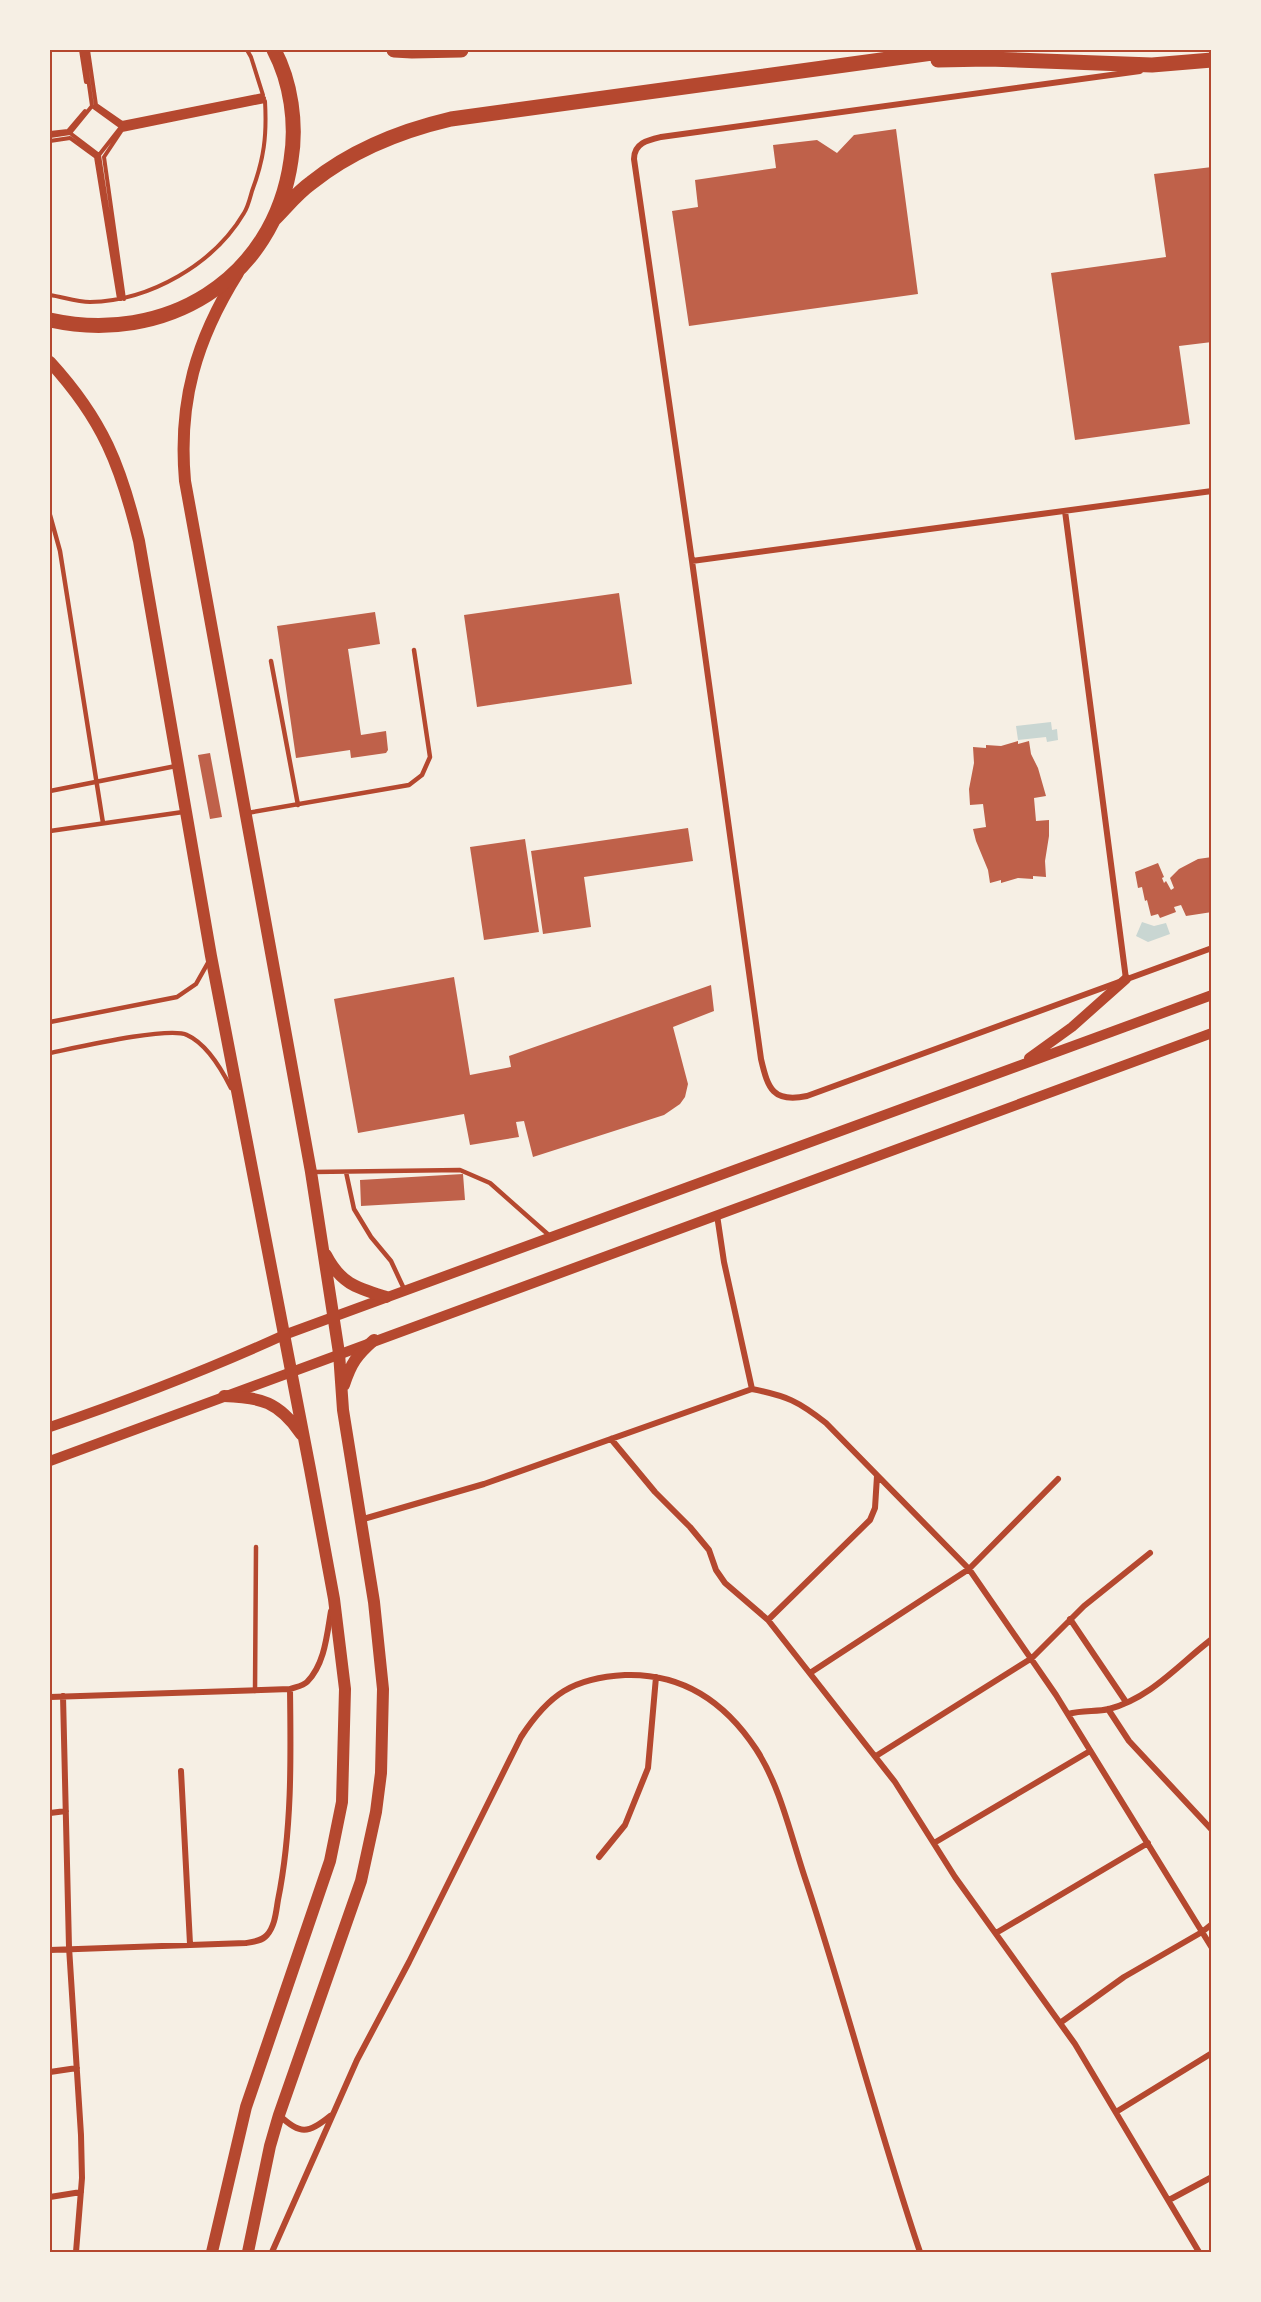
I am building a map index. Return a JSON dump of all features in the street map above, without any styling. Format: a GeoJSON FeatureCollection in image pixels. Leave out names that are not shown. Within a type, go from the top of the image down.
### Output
{"type":"FeatureCollection","features":[{"type":"Feature","properties":{"kind":"main road"},"geometry":{"type":"LineString","coordinates":[[274,50],[285,77],[293,125],[290,173],[274,219]]}},
{"type":"Feature","properties":{"kind":"main road"},"geometry":{"type":"LineString","coordinates":[[394,50],[461,50]]}},
{"type":"Feature","properties":{"kind":"main road"},"geometry":{"type":"LineString","coordinates":[[248,2253],[270,2146],[279,2115],[361,1881],[376,1812],[381,1773],[383,1689],[376,1621],[343,1410],[339,1353],[310,1172],[247,813],[185,482],[183,456],[188,397],[196,361],[207,328],[274,219],[310,183],[369,146],[421,126],[462,117],[954,50]]}},
{"type":"Feature","properties":{"kind":"main road"},"geometry":{"type":"LineString","coordinates":[[866,62],[988,59],[1152,65],[1212,60]]}},
{"type":"Feature","properties":{"kind":"main road"},"geometry":{"type":"LineString","coordinates":[[50,320],[96,327],[120,326],[160,317],[190,305],[211,292],[247,260]]}},
{"type":"Feature","properties":{"kind":"main road"},"geometry":{"type":"LineString","coordinates":[[50,362],[79,396],[110,446],[122,476],[139,542],[211,956],[334,1599],[345,1689],[342,1802],[337,1831],[321,1891],[246,2107],[212,2253]]}},
{"type":"Feature","properties":{"kind":"main road"},"geometry":{"type":"LineString","coordinates":[[322,1247],[332,1267],[343,1279],[358,1288],[386,1298]]}},
{"type":"Feature","properties":{"kind":"main road"},"geometry":{"type":"LineString","coordinates":[[343,1410],[344,1386],[350,1366],[359,1353],[374,1340]]}},
{"type":"Feature","properties":{"kind":"main road"},"geometry":{"type":"LineString","coordinates":[[224,1396],[246,1396],[271,1403],[289,1416],[305,1440]]}},
{"type":"Feature","properties":{"kind":"street"},"geometry":{"type":"LineString","coordinates":[[1212,60],[662,137],[641,143],[636,148],[634,159],[761,1059],[765,1081],[772,1091],[780,1097],[807,1096],[1212,948]]}},
{"type":"Feature","properties":{"kind":"street"},"geometry":{"type":"LineString","coordinates":[[692,561],[1212,491]]}},
{"type":"Feature","properties":{"kind":"street"},"geometry":{"type":"LineString","coordinates":[[1065,511],[1126,979]]}},
{"type":"Feature","properties":{"kind":"street"},"geometry":{"type":"LineString","coordinates":[[1018,1066],[1072,1027],[1126,979]]}},
{"type":"Feature","properties":{"kind":"street"},"geometry":{"type":"LineString","coordinates":[[50,1427],[145,1393],[284,1335],[1212,995]]}},
{"type":"Feature","properties":{"kind":"street"},"geometry":{"type":"LineString","coordinates":[[50,1461],[374,1340],[1212,1034]]}},
{"type":"Feature","properties":{"kind":"street"},"geometry":{"type":"LineString","coordinates":[[717,1215],[724,1262],[752,1389]]}},
{"type":"Feature","properties":{"kind":"street"},"geometry":{"type":"LineString","coordinates":[[360,1520],[484,1484],[752,1389],[783,1395],[802,1404],[826,1423],[969,1569],[1032,1658],[1068,1714],[1212,1948]]}},
{"type":"Feature","properties":{"kind":"street"},"geometry":{"type":"LineString","coordinates":[[611,1439],[655,1492],[709,1550],[716,1570],[725,1583],[768,1620],[895,1782],[955,1877],[1060,2023],[1116,2112],[1199,2253]]}},
{"type":"Feature","properties":{"kind":"street"},"geometry":{"type":"LineString","coordinates":[[768,1620],[870,1520],[875,1508],[877,1476]]}},
{"type":"Feature","properties":{"kind":"street"},"geometry":{"type":"LineString","coordinates":[[810,1673],[969,1569],[1058,1479]]}},
{"type":"Feature","properties":{"kind":"street"},"geometry":{"type":"LineString","coordinates":[[876,1756],[1032,1658],[1070,1619],[1150,1553]]}},
{"type":"Feature","properties":{"kind":"street"},"geometry":{"type":"LineString","coordinates":[[50,1697],[290,1689],[306,1683],[317,1669],[325,1644],[334,1599]]}},
{"type":"Feature","properties":{"kind":"street"},"geometry":{"type":"LineString","coordinates":[[1070,1619],[1126,1702]]}},
{"type":"Feature","properties":{"kind":"street"},"geometry":{"type":"LineString","coordinates":[[1068,1714],[1108,1709],[1142,1696],[1212,1638]]}},
{"type":"Feature","properties":{"kind":"street"},"geometry":{"type":"LineString","coordinates":[[272,2253],[330,2115],[503,1772],[535,1716],[550,1699],[563,1690],[609,1676],[636,1675],[676,1682],[698,1691],[720,1707],[756,1748],[768,1770],[838,1979],[891,2166],[920,2253]]}},
{"type":"Feature","properties":{"kind":"street"},"geometry":{"type":"LineString","coordinates":[[599,1857],[625,1825],[648,1768],[656,1677]]}},
{"type":"Feature","properties":{"kind":"street"},"geometry":{"type":"LineString","coordinates":[[50,1950],[69,1947],[246,1943],[267,1936],[274,1920],[282,1882],[289,1812],[290,1689]]}},
{"type":"Feature","properties":{"kind":"street"},"geometry":{"type":"LineString","coordinates":[[63,1696],[69,1947],[81,2135],[81,2192],[76,2253]]}},
{"type":"Feature","properties":{"kind":"street"},"geometry":{"type":"LineString","coordinates":[[1108,1709],[1134,1747],[1212,1830]]}},
{"type":"Feature","properties":{"kind":"street"},"geometry":{"type":"LineString","coordinates":[[934,1843],[1090,1751]]}},
{"type":"Feature","properties":{"kind":"street"},"geometry":{"type":"LineString","coordinates":[[180,1771],[190,1944]]}},
{"type":"Feature","properties":{"kind":"street"},"geometry":{"type":"LineString","coordinates":[[50,1813],[66,1811]]}},
{"type":"Feature","properties":{"kind":"street"},"geometry":{"type":"LineString","coordinates":[[996,1933],[1148,1844]]}},
{"type":"Feature","properties":{"kind":"street"},"geometry":{"type":"LineString","coordinates":[[1060,2023],[1124,1977],[1212,1924]]}},
{"type":"Feature","properties":{"kind":"street"},"geometry":{"type":"LineString","coordinates":[[1116,2112],[1212,2053]]}},
{"type":"Feature","properties":{"kind":"street"},"geometry":{"type":"LineString","coordinates":[[50,2072],[77,2068]]}},
{"type":"Feature","properties":{"kind":"street"},"geometry":{"type":"LineString","coordinates":[[279,2115],[289,2125],[304,2131],[313,2129],[330,2115]]}},
{"type":"Feature","properties":{"kind":"street"},"geometry":{"type":"LineString","coordinates":[[1169,2200],[1212,2177]]}},
{"type":"Feature","properties":{"kind":"street"},"geometry":{"type":"LineString","coordinates":[[50,2197],[81,2192]]}},
{"type":"Feature","properties":{"kind":"lane"},"geometry":{"type":"LineString","coordinates":[[50,515],[60,551],[103,823]]}},
{"type":"Feature","properties":{"kind":"lane"},"geometry":{"type":"LineString","coordinates":[[247,813],[409,785],[422,775],[430,757],[414,650]]}},
{"type":"Feature","properties":{"kind":"lane"},"geometry":{"type":"LineString","coordinates":[[272,661],[298,806]]}},
{"type":"Feature","properties":{"kind":"lane"},"geometry":{"type":"LineString","coordinates":[[50,791],[178,765]]}},
{"type":"Feature","properties":{"kind":"lane"},"geometry":{"type":"LineString","coordinates":[[50,831],[186,811]]}},
{"type":"Feature","properties":{"kind":"lane"},"geometry":{"type":"LineString","coordinates":[[50,1022],[177,997],[196,984],[211,956]]}},
{"type":"Feature","properties":{"kind":"lane"},"geometry":{"type":"LineString","coordinates":[[50,1053],[166,1031],[186,1034],[200,1044],[224,1074],[241,1105]]}},
{"type":"Feature","properties":{"kind":"lane"},"geometry":{"type":"LineString","coordinates":[[310,1172],[460,1170],[490,1183],[552,1238]]}},
{"type":"Feature","properties":{"kind":"lane"},"geometry":{"type":"LineString","coordinates":[[346,1172],[354,1209],[371,1238],[391,1261],[405,1291]]}},
{"type":"Feature","properties":{"kind":"lane"},"geometry":{"type":"LineString","coordinates":[[255,1691],[256,1547]]}},
{"type":"Feature","properties":{"kind":"path"},"geometry":{"type":"LineString","coordinates":[[84,50],[96,105],[122,123],[264,98]]}},
{"type":"Feature","properties":{"kind":"path"},"geometry":{"type":"LineString","coordinates":[[84,50],[92,106],[121,127]]}},
{"type":"Feature","properties":{"kind":"path"},"geometry":{"type":"LineString","coordinates":[[50,134],[68,131],[90,106],[84,50]]}},
{"type":"Feature","properties":{"kind":"path"},"geometry":{"type":"LineString","coordinates":[[50,295],[89,302],[121,299],[171,280],[214,251],[244,212],[262,167],[267,132],[264,98],[247,50]]}},
{"type":"Feature","properties":{"kind":"path"},"geometry":{"type":"LineString","coordinates":[[99,155],[121,127],[264,98]]}},
{"type":"Feature","properties":{"kind":"path"},"geometry":{"type":"LineString","coordinates":[[121,299],[104,157],[122,130],[264,98]]}},
{"type":"Feature","properties":{"kind":"path"},"geometry":{"type":"LineString","coordinates":[[70,133],[92,106]]}},
{"type":"Feature","properties":{"kind":"path"},"geometry":{"type":"LineString","coordinates":[[50,134],[70,133],[99,155],[121,299]]}},
{"type":"Feature","properties":{"kind":"path"},"geometry":{"type":"LineString","coordinates":[[50,141],[70,138],[96,157],[121,299]]}},
{"type":"Feature","properties":{"kind":"shaded area"},"geometry":{"type":"Polygon","coordinates":[[[1051,722],[1052,730],[1057,729],[1058,740],[1047,742],[1046,737],[1018,740],[1016,726],[1051,722]]]}},
{"type":"Feature","properties":{"kind":"shaded area"},"geometry":{"type":"Polygon","coordinates":[[[1142,922],[1154,926],[1166,923],[1170,934],[1148,942],[1136,936],[1142,922]]]}},
{"type":"Feature","properties":{"kind":"building"},"geometry":{"type":"Polygon","coordinates":[[[896,129],[918,294],[689,326],[672,211],[698,207],[695,180],[776,168],[773,145],[817,140],[837,153],[854,135],[896,129]]]}},
{"type":"Feature","properties":{"kind":"building"},"geometry":{"type":"Polygon","coordinates":[[[1212,167],[1212,342],[1179,346],[1190,424],[1075,440],[1051,273],[1166,257],[1154,174],[1212,167]]]}},
{"type":"Feature","properties":{"kind":"building"},"geometry":{"type":"Polygon","coordinates":[[[619,593],[632,684],[477,707],[464,615],[619,593]]]}},
{"type":"Feature","properties":{"kind":"building"},"geometry":{"type":"Polygon","coordinates":[[[375,612],[380,644],[348,649],[361,735],[386,731],[388,750],[386,753],[351,758],[350,750],[296,758],[277,626],[375,612]]]}},
{"type":"Feature","properties":{"kind":"building"},"geometry":{"type":"Polygon","coordinates":[[[1018,741],[1018,744],[1029,741],[1031,754],[1038,768],[1046,796],[1034,798],[1036,821],[1049,820],[1045,861],[1046,877],[1033,876],[1033,879],[1018,878],[1001,883],[1001,880],[990,883],[988,870],[973,829],[986,827],[983,804],[970,805],[969,789],[974,763],[973,747],[1001,746],[1018,741]]]}},
{"type":"Feature","properties":{"kind":"building"},"geometry":{"type":"Polygon","coordinates":[[[210,753],[222,817],[210,819],[198,755],[210,753]]]}},
{"type":"Feature","properties":{"kind":"building"},"geometry":{"type":"Polygon","coordinates":[[[688,828],[693,861],[584,877],[591,927],[543,934],[531,851],[688,828]]]}},
{"type":"Feature","properties":{"kind":"building"},"geometry":{"type":"Polygon","coordinates":[[[525,839],[539,932],[484,940],[470,847],[525,839]]]}},
{"type":"Feature","properties":{"kind":"building"},"geometry":{"type":"Polygon","coordinates":[[[1212,857],[1212,912],[1186,916],[1181,905],[1174,907],[1176,912],[1160,918],[1158,914],[1151,916],[1142,887],[1138,888],[1135,872],[1158,863],[1164,883],[1166,881],[1171,890],[1174,888],[1170,878],[1179,869],[1198,859],[1212,857]]]}},
{"type":"Feature","properties":{"kind":"building"},"geometry":{"type":"Polygon","coordinates":[[[454,977],[470,1075],[511,1067],[509,1056],[711,985],[714,1011],[673,1027],[688,1084],[685,1097],[680,1104],[664,1115],[533,1157],[524,1121],[516,1122],[519,1137],[470,1145],[464,1114],[358,1133],[334,999],[454,977]]]}},
{"type":"Feature","properties":{"kind":"building"},"geometry":{"type":"Polygon","coordinates":[[[463,1174],[465,1200],[361,1206],[360,1180],[463,1174]]]}}]}
